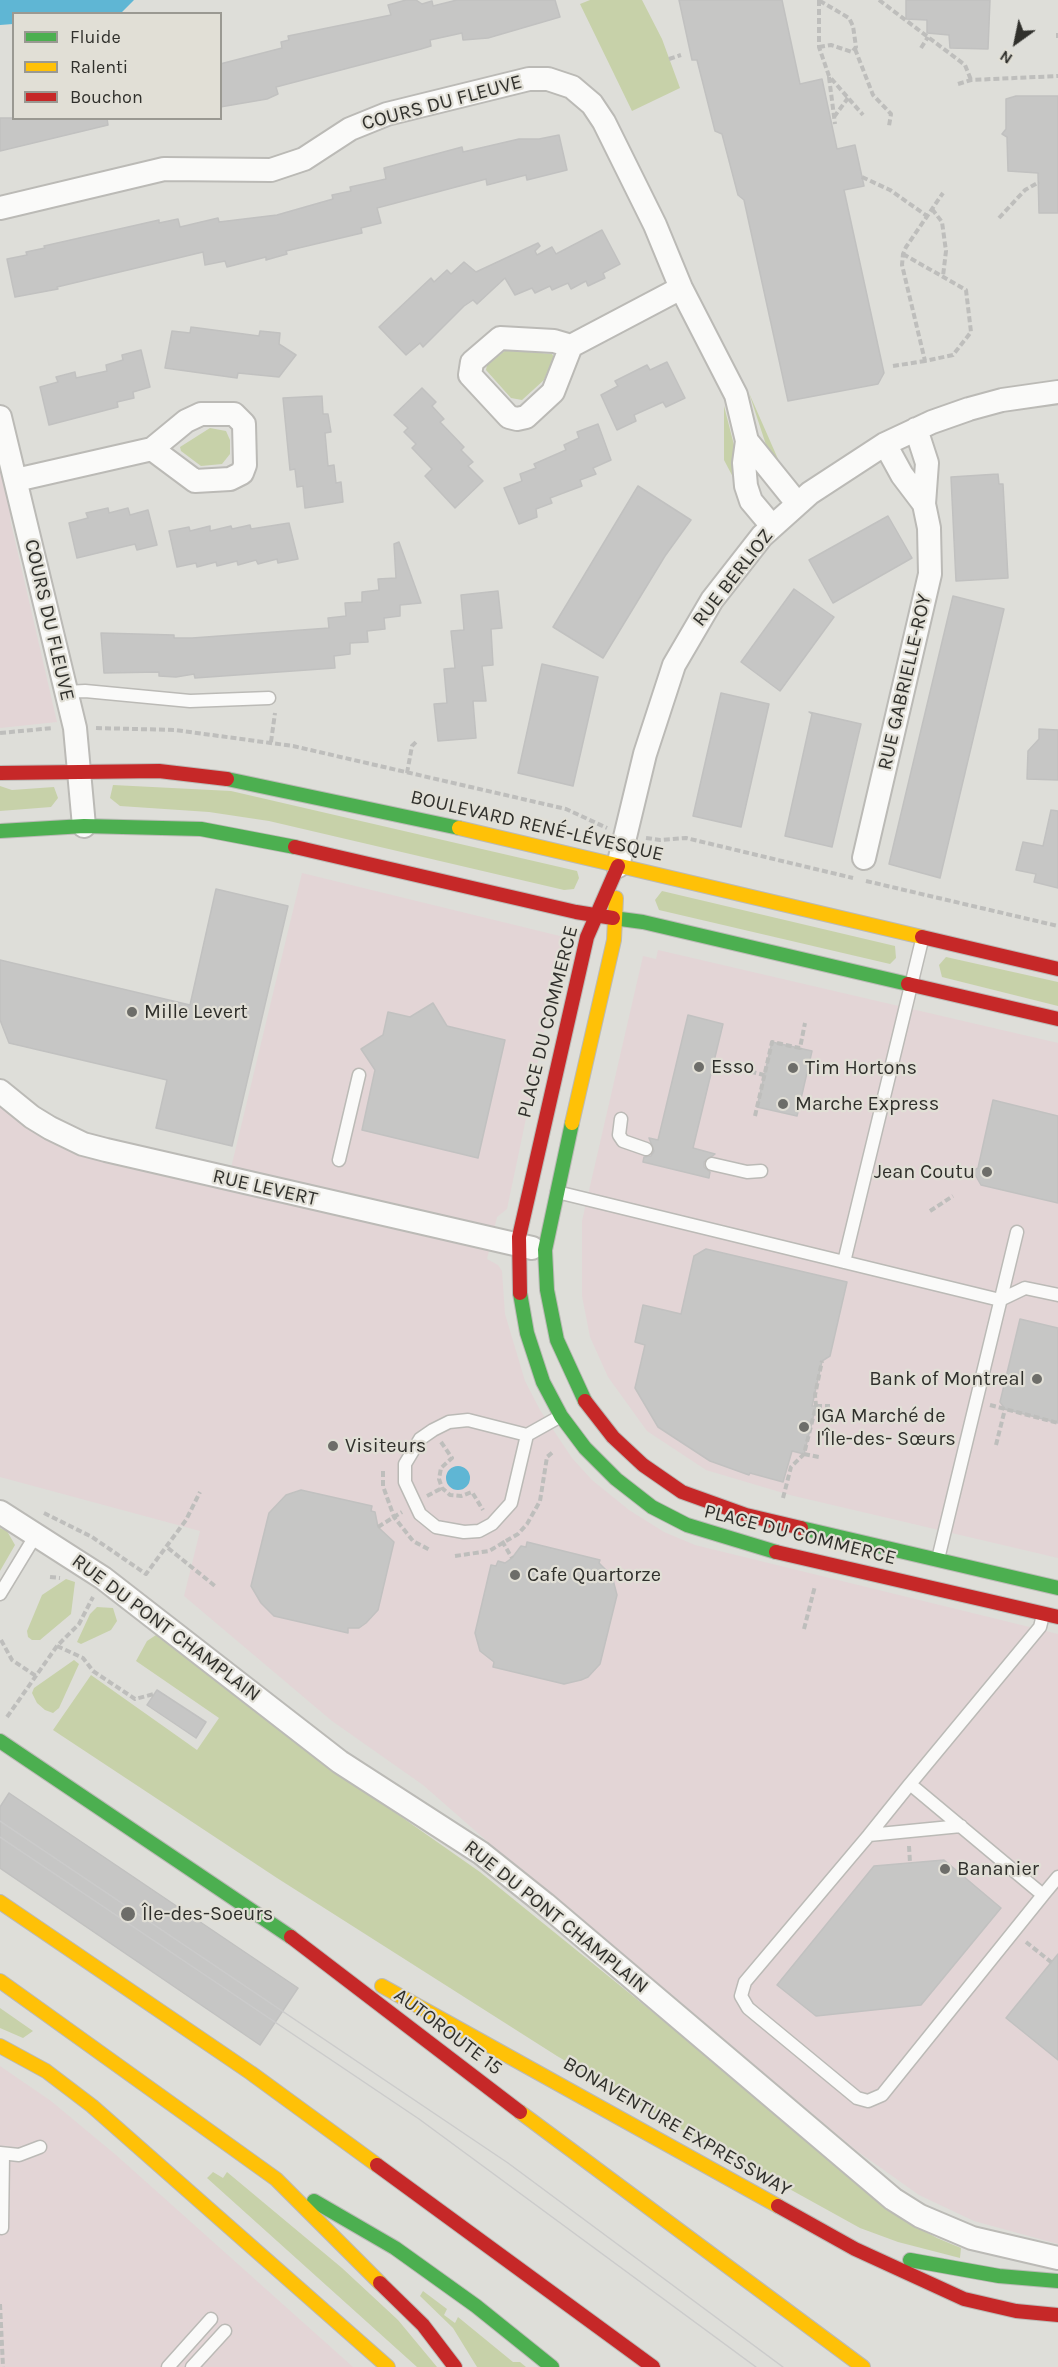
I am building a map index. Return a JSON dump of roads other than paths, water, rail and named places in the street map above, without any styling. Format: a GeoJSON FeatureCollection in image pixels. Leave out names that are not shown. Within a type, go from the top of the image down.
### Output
{"type":"FeatureCollection","features":[{"type":"Feature","properties":{"kind":"main road","name":"BOULEVARD RENÉ-LÉVESQUE"},"geometry":{"type":"LineString","coordinates":[[0,773],[81,770],[159,771],[245,781],[344,801],[1058,969]]}},
{"type":"Feature","properties":{"kind":"main road"},"geometry":{"type":"LineString","coordinates":[[0,831],[84,826],[180,828],[241,835],[596,917],[643,922],[1058,1019]]}},
{"type":"Feature","properties":{"kind":"main road","name":"PLACE DU COMMERCE"},"geometry":{"type":"LineString","coordinates":[[618,866],[587,937],[526,1194],[518,1246],[518,1280],[527,1333],[543,1382],[632,1456],[682,1492],[746,1515],[934,1573],[1058,1617]]}},
{"type":"Feature","properties":{"kind":"main road","name":"PLACE DU COMMERCE"},"geometry":{"type":"LineString","coordinates":[[618,866],[612,949],[555,1191],[545,1250],[547,1290],[557,1340],[569,1371],[573,1409],[585,1448],[616,1479],[652,1507],[687,1526],[747,1545],[934,1573],[1058,1588]]}},
{"type":"Feature","properties":{"kind":"main road","name":"AUTOROUTE 15"},"geometry":{"type":"LineString","coordinates":[[0,1741],[290,1936],[561,2144],[863,2367]]}},
{"type":"Feature","properties":{"kind":"main road"},"geometry":{"type":"LineString","coordinates":[[0,1902],[251,2073],[653,2367]]}},
{"type":"Feature","properties":{"kind":"main road","name":"BONAVENTURE EXPRESSWAY"},"geometry":{"type":"LineString","coordinates":[[290,1936],[591,2100],[855,2249],[964,2299],[1016,2310],[1058,2315]]}},
{"type":"Feature","properties":{"kind":"main road"},"geometry":{"type":"LineString","coordinates":[[0,1982],[276,2179],[395,2248],[476,2306],[552,2367]]}},
{"type":"Feature","properties":{"kind":"main road"},"geometry":{"type":"LineString","coordinates":[[0,2046],[46,2071],[92,2106],[388,2367]]}},
{"type":"Feature","properties":{"kind":"main road"},"geometry":{"type":"LineString","coordinates":[[276,2179],[423,2325],[456,2367]]}},
{"type":"Feature","properties":{"kind":"main road"},"geometry":{"type":"LineString","coordinates":[[855,2249],[969,2272],[1058,2281]]}},
{"type":"Feature","properties":{"kind":"street","name":"COURS DU FLEUVE"},"geometry":{"type":"LineString","coordinates":[[0,208],[164,169],[193,167],[259,171],[282,167],[304,159],[350,129],[374,118],[516,81],[548,79],[579,91],[598,113],[655,225],[681,288],[736,395],[747,441],[744,475],[749,495],[772,526]]}},
{"type":"Feature","properties":{"kind":"street"},"geometry":{"type":"LineString","coordinates":[[571,346],[554,341],[500,338],[472,363],[470,375],[509,417],[522,419],[553,392],[571,346],[681,288]]}},
{"type":"Feature","properties":{"kind":"street","name":"RUE BERLIOZ"},"geometry":{"type":"LineString","coordinates":[[618,866],[645,754],[674,664],[712,600],[772,526],[797,503],[842,470],[885,444],[916,429],[988,404],[1058,392]]}},
{"type":"Feature","properties":{"kind":"street","name":"COURS DU FLEUVE"},"geometry":{"type":"LineString","coordinates":[[0,417],[66,692],[81,770],[84,826]]}},
{"type":"Feature","properties":{"kind":"street","name":"RUE GABRIELLE-ROY"},"geometry":{"type":"LineString","coordinates":[[864,858],[930,574],[930,539],[924,504],[927,463],[916,429]]}},
{"type":"Feature","properties":{"kind":"street","name":"COURS DU FLEUVE"},"geometry":{"type":"LineString","coordinates":[[747,441],[797,503]]}},
{"type":"Feature","properties":{"kind":"street","name":"RUE GABRIELLE-ROY"},"geometry":{"type":"LineString","coordinates":[[885,444],[902,475],[924,504]]}},
{"type":"Feature","properties":{"kind":"street"},"geometry":{"type":"LineString","coordinates":[[16,480],[152,449]]}},
{"type":"Feature","properties":{"kind":"street","name":"RUE LEVERT"},"geometry":{"type":"LineString","coordinates":[[0,1090],[50,1128],[99,1148],[518,1246],[545,1250]]}},
{"type":"Feature","properties":{"kind":"street","name":"RUE DU PONT CHAMPLAIN"},"geometry":{"type":"LineString","coordinates":[[0,1512],[37,1533],[340,1762],[462,1840],[520,1883],[881,2190],[907,2209],[946,2228],[987,2243],[1058,2258]]}},
{"type":"Feature","properties":{"kind":"lane"},"geometry":{"type":"LineString","coordinates":[[66,692],[85,691],[190,701],[272,704]]}},
{"type":"Feature","properties":{"kind":"lane"},"geometry":{"type":"LineString","coordinates":[[844,1262],[923,937]]}},
{"type":"Feature","properties":{"kind":"lane"},"geometry":{"type":"LineString","coordinates":[[339,1160],[359,1075]]}},
{"type":"Feature","properties":{"kind":"lane"},"geometry":{"type":"LineString","coordinates":[[621,1119],[619,1135],[622,1141],[646,1149]]}},
{"type":"Feature","properties":{"kind":"lane"},"geometry":{"type":"LineString","coordinates":[[712,1164],[747,1172],[761,1171]]}},
{"type":"Feature","properties":{"kind":"lane"},"geometry":{"type":"LineString","coordinates":[[555,1191],[1000,1300],[1025,1288],[1058,1295]]}},
{"type":"Feature","properties":{"kind":"lane"},"geometry":{"type":"LineString","coordinates":[[934,1573],[1017,1232]]}},
{"type":"Feature","properties":{"kind":"lane"},"geometry":{"type":"LineString","coordinates":[[527,1436],[511,1503],[492,1524],[478,1531],[448,1531],[436,1527],[420,1514],[405,1482],[405,1464],[420,1440],[433,1430],[449,1422],[468,1420],[527,1436],[573,1409]]}},
{"type":"Feature","properties":{"kind":"lane"},"geometry":{"type":"LineString","coordinates":[[0,1594],[37,1533]]}},
{"type":"Feature","properties":{"kind":"lane"},"geometry":{"type":"LineString","coordinates":[[1043,1613],[1040,1627],[745,1982],[741,1996],[748,2008],[857,2098],[868,2101],[882,2095],[1058,1877]]}},
{"type":"Feature","properties":{"kind":"lane"},"geometry":{"type":"LineString","coordinates":[[910,1785],[1043,1895]]}},
{"type":"Feature","properties":{"kind":"lane"},"geometry":{"type":"LineString","coordinates":[[869,1835],[961,1826]]}},
{"type":"Feature","properties":{"kind":"lane"},"geometry":{"type":"LineString","coordinates":[[2,2228],[2,2153],[19,2156],[40,2147]]}},
{"type":"Feature","properties":{"kind":"lane"},"geometry":{"type":"LineString","coordinates":[[168,2367],[211,2319]]}},
{"type":"Feature","properties":{"kind":"lane"},"geometry":{"type":"LineString","coordinates":[[192,2367],[225,2331]]}},
{"type":"Feature","properties":{"kind":"water"},"geometry":{"type":"Polygon","coordinates":[[[0,0],[134,0],[122,12],[12,12],[12,24],[0,25],[0,0]]]}},
{"type":"Feature","properties":{"kind":"water"},"geometry":{"type":"Polygon","coordinates":[[[458,1466],[467,1469],[470,1478],[467,1487],[458,1490],[449,1487],[446,1478],[449,1469],[458,1466]]]}},
{"type":"Feature","properties":{"kind":"tram line"},"geometry":{"type":"LineString","coordinates":[[0,1821],[508,2163],[783,2367]]}},
{"type":"Feature","properties":{"kind":"tram line"},"geometry":{"type":"LineString","coordinates":[[0,1837],[419,2119],[756,2367]]}},
{"type":"Feature","properties":{"kind":"place","name":"Mille Levert"},"geometry":{"type":"Point","coordinates":[132,1012]}},
{"type":"Feature","properties":{"kind":"place","name":"Esso"},"geometry":{"type":"Point","coordinates":[699,1067]}},
{"type":"Feature","properties":{"kind":"place","name":"Tim Hortons"},"geometry":{"type":"Point","coordinates":[793,1068]}},
{"type":"Feature","properties":{"kind":"place","name":"Marche Express"},"geometry":{"type":"Point","coordinates":[783,1104]}},
{"type":"Feature","properties":{"kind":"place","name":"Jean Coutu"},"geometry":{"type":"Point","coordinates":[987,1172]}},
{"type":"Feature","properties":{"kind":"place","name":"Bank of Montreal"},"geometry":{"type":"Point","coordinates":[1037,1379]}},
{"type":"Feature","properties":{"kind":"place","name":"IGA Marché de l'Île-des- Sœurs"},"geometry":{"type":"Point","coordinates":[804,1427]}},
{"type":"Feature","properties":{"kind":"place","name":"Visiteurs"},"geometry":{"type":"Point","coordinates":[333,1446]}},
{"type":"Feature","properties":{"kind":"place","name":"Cafe Quartorze"},"geometry":{"type":"Point","coordinates":[515,1575]}},
{"type":"Feature","properties":{"kind":"place","name":"Bananier"},"geometry":{"type":"Point","coordinates":[945,1869]}},
{"type":"Feature","properties":{"kind":"place","name":"Île-des-Soeurs"},"geometry":{"type":"Point","coordinates":[128,1914]}}]}
